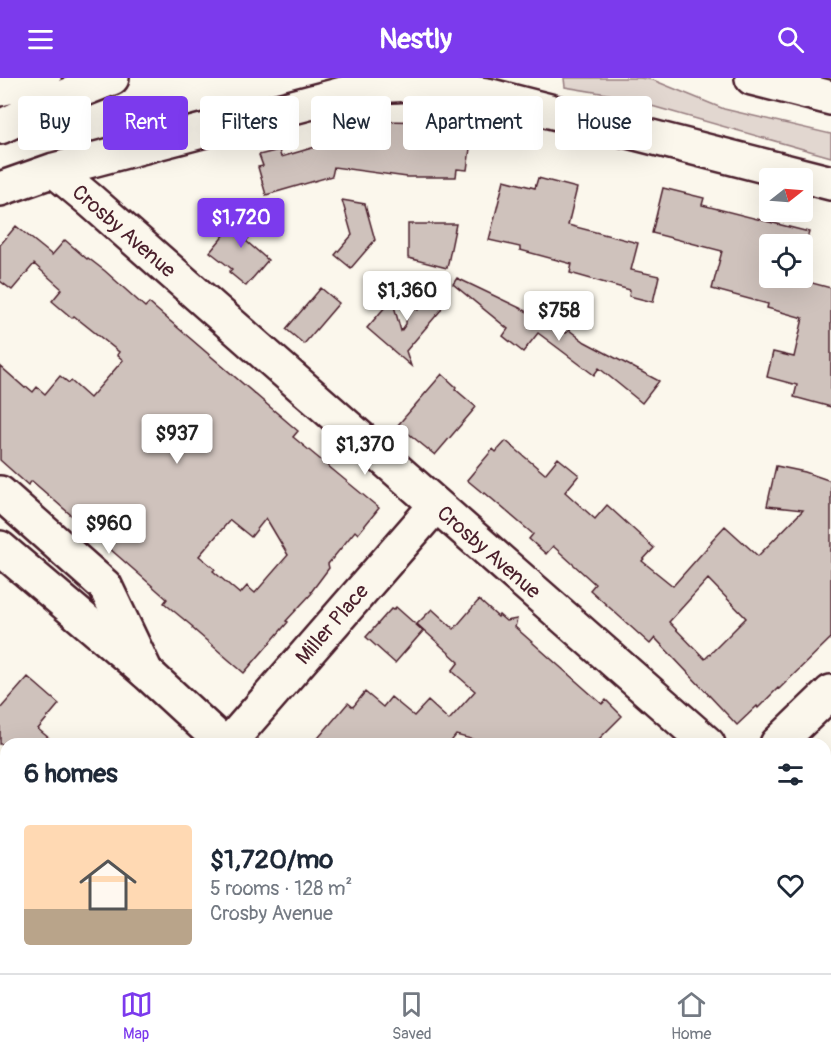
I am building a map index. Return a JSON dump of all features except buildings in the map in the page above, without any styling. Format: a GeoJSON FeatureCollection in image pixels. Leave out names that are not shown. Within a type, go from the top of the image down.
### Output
{"type":"FeatureCollection","features":[{"type":"Feature","properties":{"kind":"main road"},"geometry":{"type":"LineString","coordinates":[[0,89],[44,78]]}},
{"type":"Feature","properties":{"kind":"main road"},"geometry":{"type":"LineString","coordinates":[[0,127],[112,78]]}},
{"type":"Feature","properties":{"kind":"main road"},"geometry":{"type":"LineString","coordinates":[[752,78],[831,98]]}},
{"type":"Feature","properties":{"kind":"main road"},"geometry":{"type":"LineString","coordinates":[[0,189],[54,170],[373,86],[411,84],[487,95],[831,183]]}},
{"type":"Feature","properties":{"kind":"main road","name":"Crosby Avenue"},"geometry":{"type":"LineString","coordinates":[[54,170],[701,738]]}},
{"type":"Feature","properties":{"kind":"main road"},"geometry":{"type":"LineString","coordinates":[[0,493],[105,586],[146,672]]}},
{"type":"Feature","properties":{"kind":"main road","name":"Miller Place"},"geometry":{"type":"LineString","coordinates":[[233,738],[436,505]]}},
{"type":"Feature","properties":{"kind":"main road"},"geometry":{"type":"LineString","coordinates":[[0,548],[146,672],[218,738]]}},
{"type":"Feature","properties":{"kind":"main road"},"geometry":{"type":"LineString","coordinates":[[783,738],[831,692]]}},
{"type":"Feature","properties":{"kind":"shaded area"},"geometry":{"type":"Polygon","coordinates":[[[564,78],[653,80],[724,109],[831,134],[831,157],[652,106],[652,96],[617,96],[565,87],[564,78]]]}}]}
